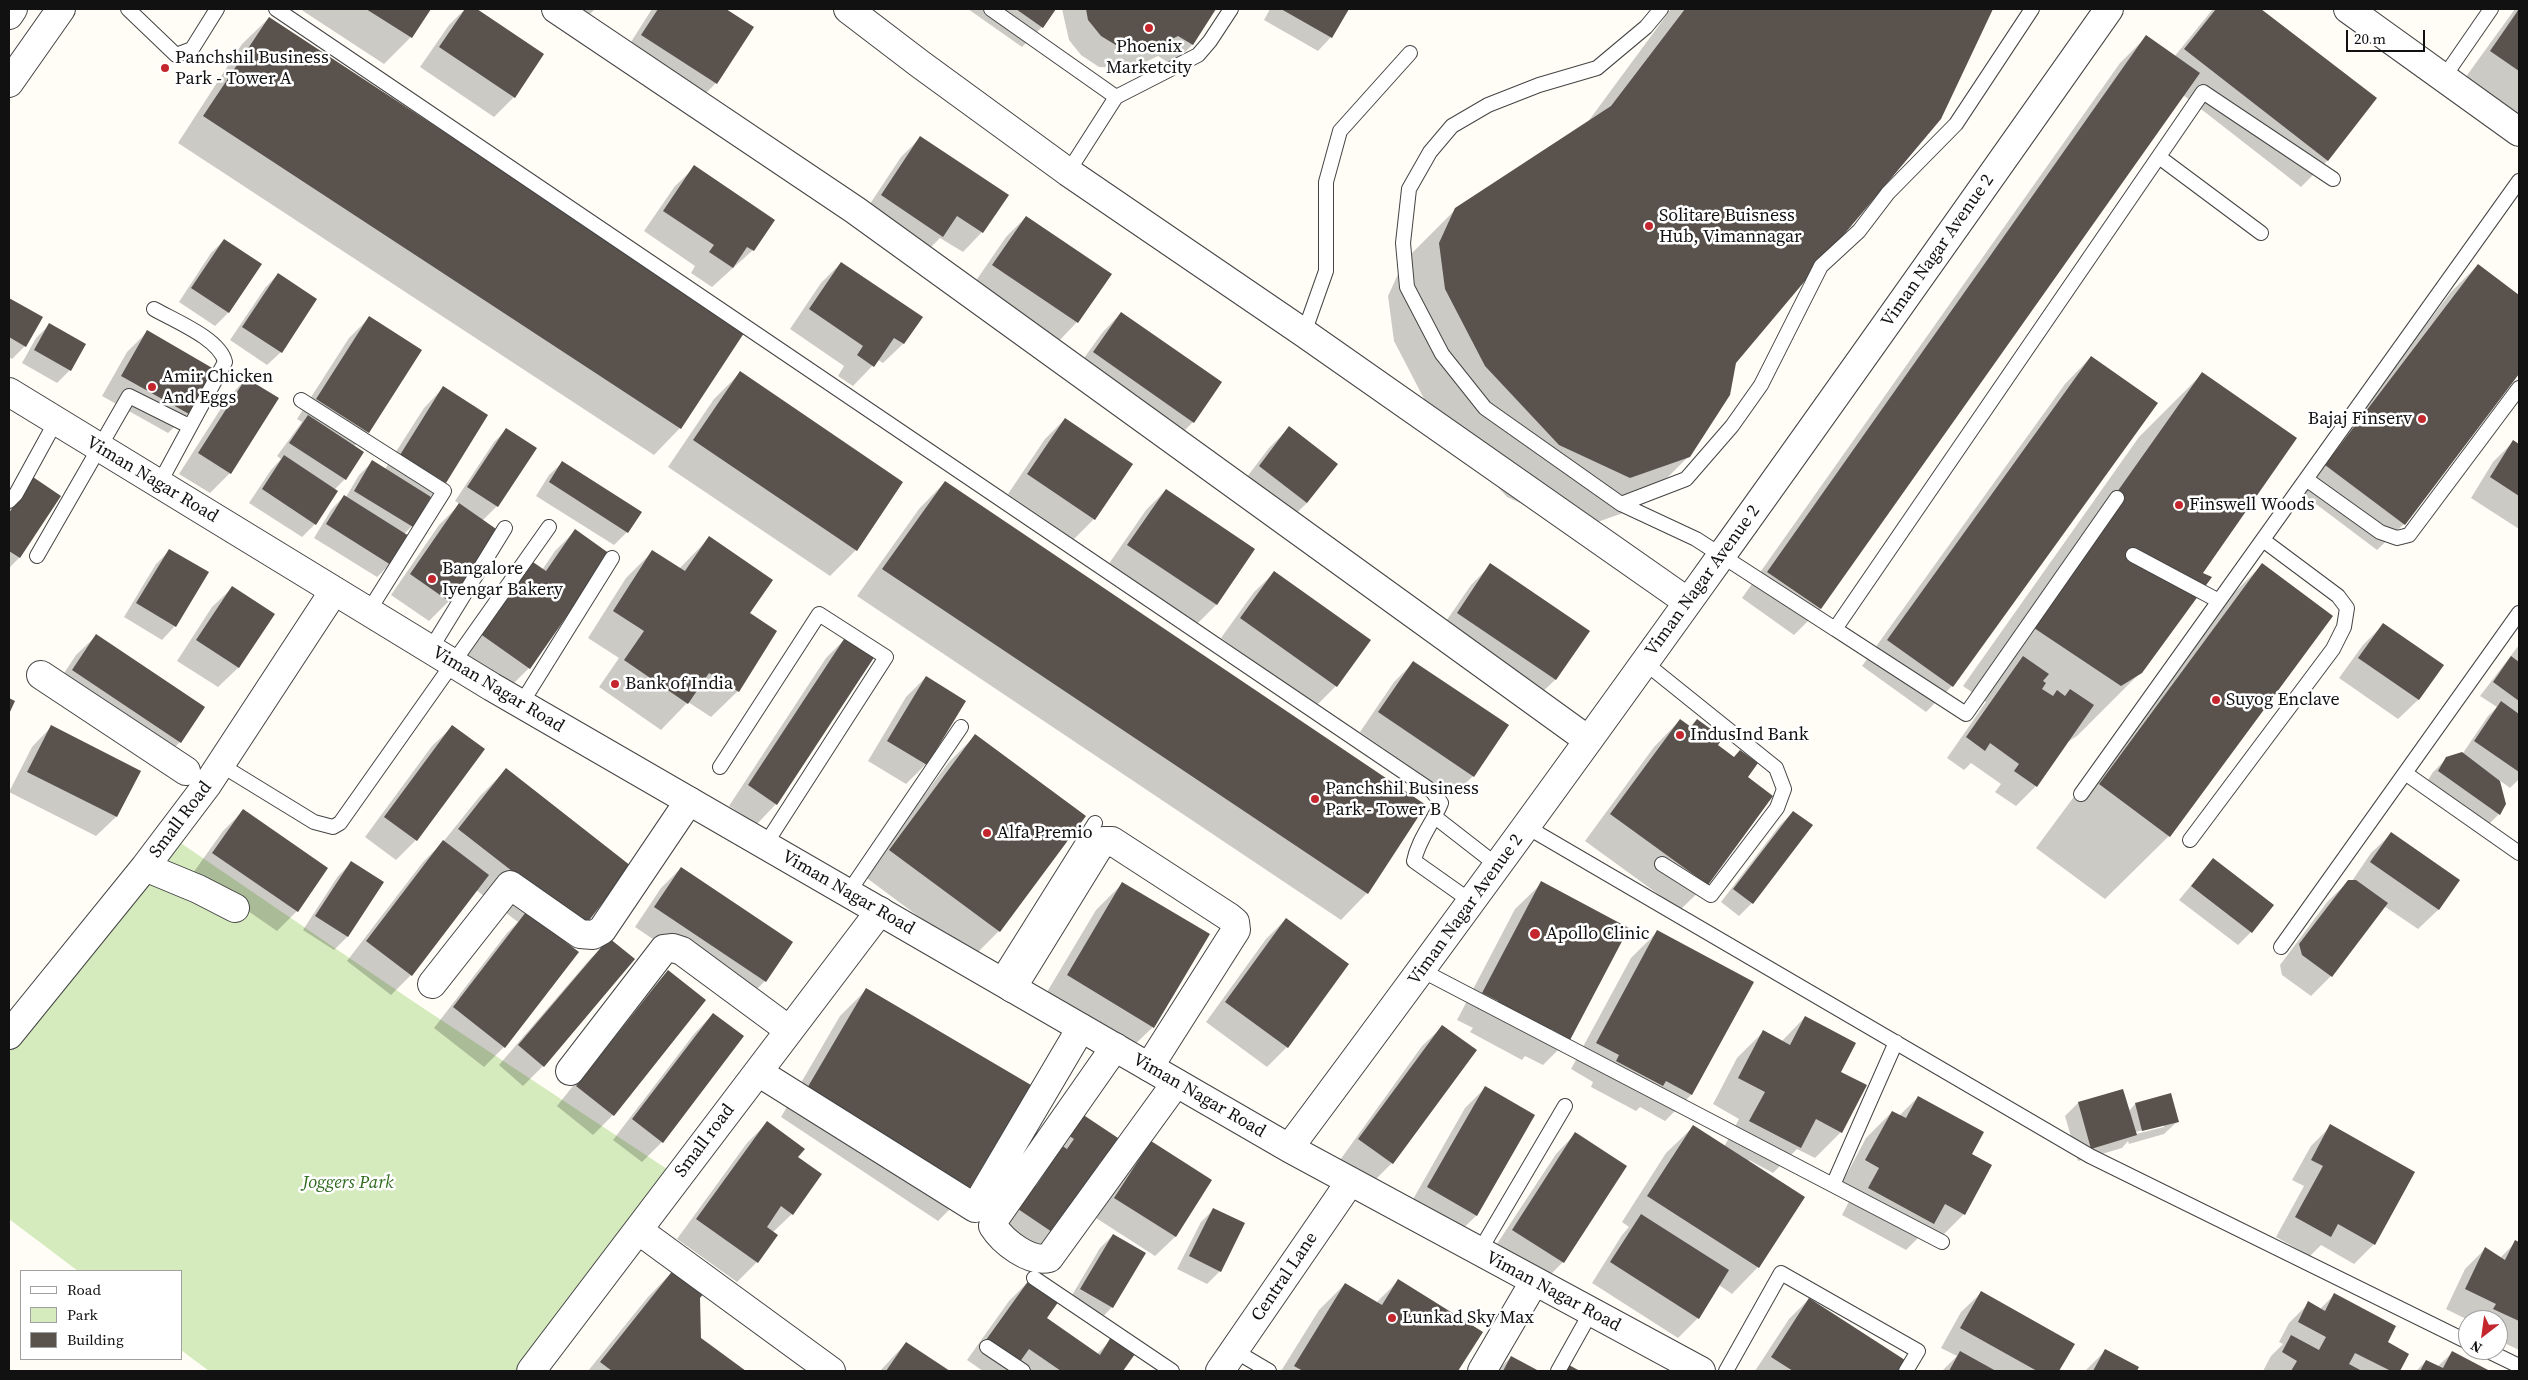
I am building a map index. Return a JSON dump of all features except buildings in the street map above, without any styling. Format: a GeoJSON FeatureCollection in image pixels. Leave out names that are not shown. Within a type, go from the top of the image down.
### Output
{"type":"FeatureCollection","features":[{"type":"Feature","properties":{"kind":"street"},"geometry":{"type":"LineString","coordinates":[[9,15],[13,9]]}},
{"type":"Feature","properties":{"kind":"street"},"geometry":{"type":"LineString","coordinates":[[9,83],[61,9]]}},
{"type":"Feature","properties":{"kind":"street"},"geometry":{"type":"LineString","coordinates":[[556,9],[863,216],[1588,740]]}},
{"type":"Feature","properties":{"kind":"street"},"geometry":{"type":"LineString","coordinates":[[848,9],[1068,172],[1304,332],[1688,602]]}},
{"type":"Feature","properties":{"kind":"street","name":"Viman Nagar Avenue 2"},"geometry":{"type":"LineString","coordinates":[[1289,1148],[1527,827],[1722,555],[2107,9]]}},
{"type":"Feature","properties":{"kind":"street"},"geometry":{"type":"LineString","coordinates":[[2348,9],[2519,132]]}},
{"type":"Feature","properties":{"kind":"street","name":"Viman Nagar Road"},"geometry":{"type":"LineString","coordinates":[[9,392],[521,704],[1176,1083],[1350,1182],[1701,1371]]}},
{"type":"Feature","properties":{"kind":"street","name":"Small Road"},"geometry":{"type":"LineString","coordinates":[[10,1032],[145,867],[205,774],[334,591]]}},
{"type":"Feature","properties":{"kind":"street"},"geometry":{"type":"LineString","coordinates":[[41,675],[205,774]]}},
{"type":"Feature","properties":{"kind":"street"},"geometry":{"type":"LineString","coordinates":[[432,984],[510,885],[580,934],[593,935],[602,930],[689,801]]}},
{"type":"Feature","properties":{"kind":"street"},"geometry":{"type":"LineString","coordinates":[[1004,983],[1097,850],[1104,841],[1112,841],[1235,922],[1236,930],[1149,1067]]}},
{"type":"Feature","properties":{"kind":"street"},"geometry":{"type":"LineString","coordinates":[[145,867],[198,889],[235,908]]}},
{"type":"Feature","properties":{"kind":"street","name":"Small road"},"geometry":{"type":"LineString","coordinates":[[531,1371],[880,911]]}},
{"type":"Feature","properties":{"kind":"street"},"geometry":{"type":"LineString","coordinates":[[570,1071],[664,949],[673,948],[682,951],[789,1030]]}},
{"type":"Feature","properties":{"kind":"street"},"geometry":{"type":"LineString","coordinates":[[758,1072],[975,1208],[1082,1028]]}},
{"type":"Feature","properties":{"kind":"street"},"geometry":{"type":"LineString","coordinates":[[1115,1047],[996,1217],[993,1226],[997,1233],[1030,1257],[1040,1260],[1049,1258],[1176,1083]]}},
{"type":"Feature","properties":{"kind":"street","name":"Central Lane"},"geometry":{"type":"LineString","coordinates":[[1228,1361],[1350,1182]]}},
{"type":"Feature","properties":{"kind":"street"},"geometry":{"type":"LineString","coordinates":[[638,1230],[831,1371]]}},
{"type":"Feature","properties":{"kind":"street"},"geometry":{"type":"LineString","coordinates":[[1482,1371],[1534,1282]]}},
{"type":"Feature","properties":{"kind":"lane"},"geometry":{"type":"LineString","coordinates":[[128,9],[176,55],[192,49],[216,9]]}},
{"type":"Feature","properties":{"kind":"lane"},"geometry":{"type":"LineString","coordinates":[[276,9],[1432,791],[1441,803],[1416,849],[1414,860],[1472,902]]}},
{"type":"Feature","properties":{"kind":"lane"},"geometry":{"type":"LineString","coordinates":[[991,9],[1116,97]]}},
{"type":"Feature","properties":{"kind":"lane"},"geometry":{"type":"LineString","coordinates":[[1068,172],[1116,97],[1198,55],[1210,41],[1231,9]]}},
{"type":"Feature","properties":{"kind":"lane"},"geometry":{"type":"LineString","coordinates":[[1661,9],[1646,27],[1597,68],[1539,85],[1488,105],[1452,126],[1430,152],[1409,189],[1403,243],[1407,287],[1442,354],[1485,408],[1621,504],[1696,539],[1966,714],[2117,498]]}},
{"type":"Feature","properties":{"kind":"lane"},"geometry":{"type":"LineString","coordinates":[[1621,504],[1686,480],[1732,426],[1761,385],[1821,266],[1859,231],[1888,193],[1956,124],[2032,9]]}},
{"type":"Feature","properties":{"kind":"lane"},"geometry":{"type":"LineString","coordinates":[[2444,77],[2491,9]]}},
{"type":"Feature","properties":{"kind":"lane"},"geometry":{"type":"LineString","coordinates":[[1304,332],[1326,271],[1326,182],[1340,131],[1410,53]]}},
{"type":"Feature","properties":{"kind":"lane"},"geometry":{"type":"LineString","coordinates":[[1835,629],[2203,92],[2333,179]]}},
{"type":"Feature","properties":{"kind":"lane"},"geometry":{"type":"LineString","coordinates":[[2159,157],[2261,233]]}},
{"type":"Feature","properties":{"kind":"lane"},"geometry":{"type":"LineString","coordinates":[[2081,794],[2519,181]]}},
{"type":"Feature","properties":{"kind":"lane"},"geometry":{"type":"LineString","coordinates":[[154,310],[211,342],[223,353],[225,362],[159,484]]}},
{"type":"Feature","properties":{"kind":"lane"},"geometry":{"type":"LineString","coordinates":[[2306,479],[2380,532],[2397,538],[2409,535],[2519,388]]}},
{"type":"Feature","properties":{"kind":"lane"},"geometry":{"type":"LineString","coordinates":[[37,556],[129,396],[189,426]]}},
{"type":"Feature","properties":{"kind":"lane"},"geometry":{"type":"LineString","coordinates":[[301,400],[444,491],[368,612]]}},
{"type":"Feature","properties":{"kind":"lane"},"geometry":{"type":"LineString","coordinates":[[9,501],[16,494],[56,421]]}},
{"type":"Feature","properties":{"kind":"lane"},"geometry":{"type":"LineString","coordinates":[[205,774],[324,826],[333,827],[340,824],[549,527]]}},
{"type":"Feature","properties":{"kind":"lane"},"geometry":{"type":"LineString","coordinates":[[430,650],[505,528]]}},
{"type":"Feature","properties":{"kind":"lane"},"geometry":{"type":"LineString","coordinates":[[2190,840],[2333,649],[2344,627],[2347,608],[2338,596],[2263,540]]}},
{"type":"Feature","properties":{"kind":"lane"},"geometry":{"type":"LineString","coordinates":[[2133,555],[2219,601]]}},
{"type":"Feature","properties":{"kind":"lane"},"geometry":{"type":"LineString","coordinates":[[521,704],[612,558]]}},
{"type":"Feature","properties":{"kind":"lane"},"geometry":{"type":"LineString","coordinates":[[2281,947],[2519,613]]}},
{"type":"Feature","properties":{"kind":"lane"},"geometry":{"type":"LineString","coordinates":[[720,766],[819,614],[886,657],[766,845]]}},
{"type":"Feature","properties":{"kind":"lane"},"geometry":{"type":"LineString","coordinates":[[1644,662],[1776,768],[1784,789],[1777,808],[1711,895],[1662,864]]}},
{"type":"Feature","properties":{"kind":"lane"},"geometry":{"type":"LineString","coordinates":[[848,893],[961,727]]}},
{"type":"Feature","properties":{"kind":"lane"},"geometry":{"type":"LineString","coordinates":[[2405,773],[2519,854]]}},
{"type":"Feature","properties":{"kind":"lane"},"geometry":{"type":"LineString","coordinates":[[1435,817],[1498,866]]}},
{"type":"Feature","properties":{"kind":"lane"},"geometry":{"type":"LineString","coordinates":[[1004,983],[1095,823]]}},
{"type":"Feature","properties":{"kind":"lane"},"geometry":{"type":"LineString","coordinates":[[1527,827],[2090,1156],[2458,1337]]}},
{"type":"Feature","properties":{"kind":"lane"},"geometry":{"type":"LineString","coordinates":[[1422,970],[1942,1242]]}},
{"type":"Feature","properties":{"kind":"lane"},"geometry":{"type":"LineString","coordinates":[[1833,1186],[1896,1042]]}},
{"type":"Feature","properties":{"kind":"lane"},"geometry":{"type":"LineString","coordinates":[[1479,1252],[1565,1106]]}},
{"type":"Feature","properties":{"kind":"lane"},"geometry":{"type":"LineString","coordinates":[[1726,1371],[1781,1273],[1918,1351],[1906,1371]]}},
{"type":"Feature","properties":{"kind":"lane"},"geometry":{"type":"LineString","coordinates":[[1034,1278],[1172,1371]]}},
{"type":"Feature","properties":{"kind":"lane"},"geometry":{"type":"LineString","coordinates":[[1558,1371],[1591,1312]]}},
{"type":"Feature","properties":{"kind":"lane"},"geometry":{"type":"LineString","coordinates":[[987,1347],[1022,1371]]}},
{"type":"Feature","properties":{"kind":"lane"},"geometry":{"type":"LineString","coordinates":[[2507,1360],[2519,1366]]}},
{"type":"Feature","properties":{"kind":"lane"},"geometry":{"type":"LineString","coordinates":[[1228,1361],[1270,1371]]}},
{"type":"Feature","properties":{"kind":"green space","name":"Joggers Park"},"geometry":{"type":"Polygon","coordinates":[[[169,835],[414,1002],[667,1169],[516,1371],[209,1371],[182,1351],[182,1270],[77,1270],[9,1219],[9,1040],[169,835]]]}},
{"type":"Feature","properties":{"kind":"place","name":"Phoenix Marketcity"},"geometry":{"type":"Point","coordinates":[1149,28]}},
{"type":"Feature","properties":{"kind":"place","name":"Panchshil Business Park - Tower A"},"geometry":{"type":"Point","coordinates":[165,68]}},
{"type":"Feature","properties":{"kind":"place","name":"Solitare Buisness Hub, Vimannagar"},"geometry":{"type":"Point","coordinates":[1649,226]}},
{"type":"Feature","properties":{"kind":"place","name":"Amir Chicken And Eggs"},"geometry":{"type":"Point","coordinates":[152,387]}},
{"type":"Feature","properties":{"kind":"place","name":"Bajaj Finserv"},"geometry":{"type":"Point","coordinates":[2422,419]}},
{"type":"Feature","properties":{"kind":"place","name":"Finswell Woods"},"geometry":{"type":"Point","coordinates":[2179,505]}},
{"type":"Feature","properties":{"kind":"place","name":"Bangalore Iyengar Bakery"},"geometry":{"type":"Point","coordinates":[432,579]}},
{"type":"Feature","properties":{"kind":"place","name":"Bank of India"},"geometry":{"type":"Point","coordinates":[615,684]}},
{"type":"Feature","properties":{"kind":"place","name":"Suyog Enclave"},"geometry":{"type":"Point","coordinates":[2216,700]}},
{"type":"Feature","properties":{"kind":"place","name":"IndusInd Bank"},"geometry":{"type":"Point","coordinates":[1680,735]}},
{"type":"Feature","properties":{"kind":"place","name":"Panchshil Business Park - Tower B"},"geometry":{"type":"Point","coordinates":[1315,799]}},
{"type":"Feature","properties":{"kind":"place","name":"Alfa Premio"},"geometry":{"type":"Point","coordinates":[987,833]}},
{"type":"Feature","properties":{"kind":"place","name":"Apollo Clinic"},"geometry":{"type":"Point","coordinates":[1535,934]}},
{"type":"Feature","properties":{"kind":"place","name":"Lunkad Sky Max"},"geometry":{"type":"Point","coordinates":[1392,1318]}}]}
